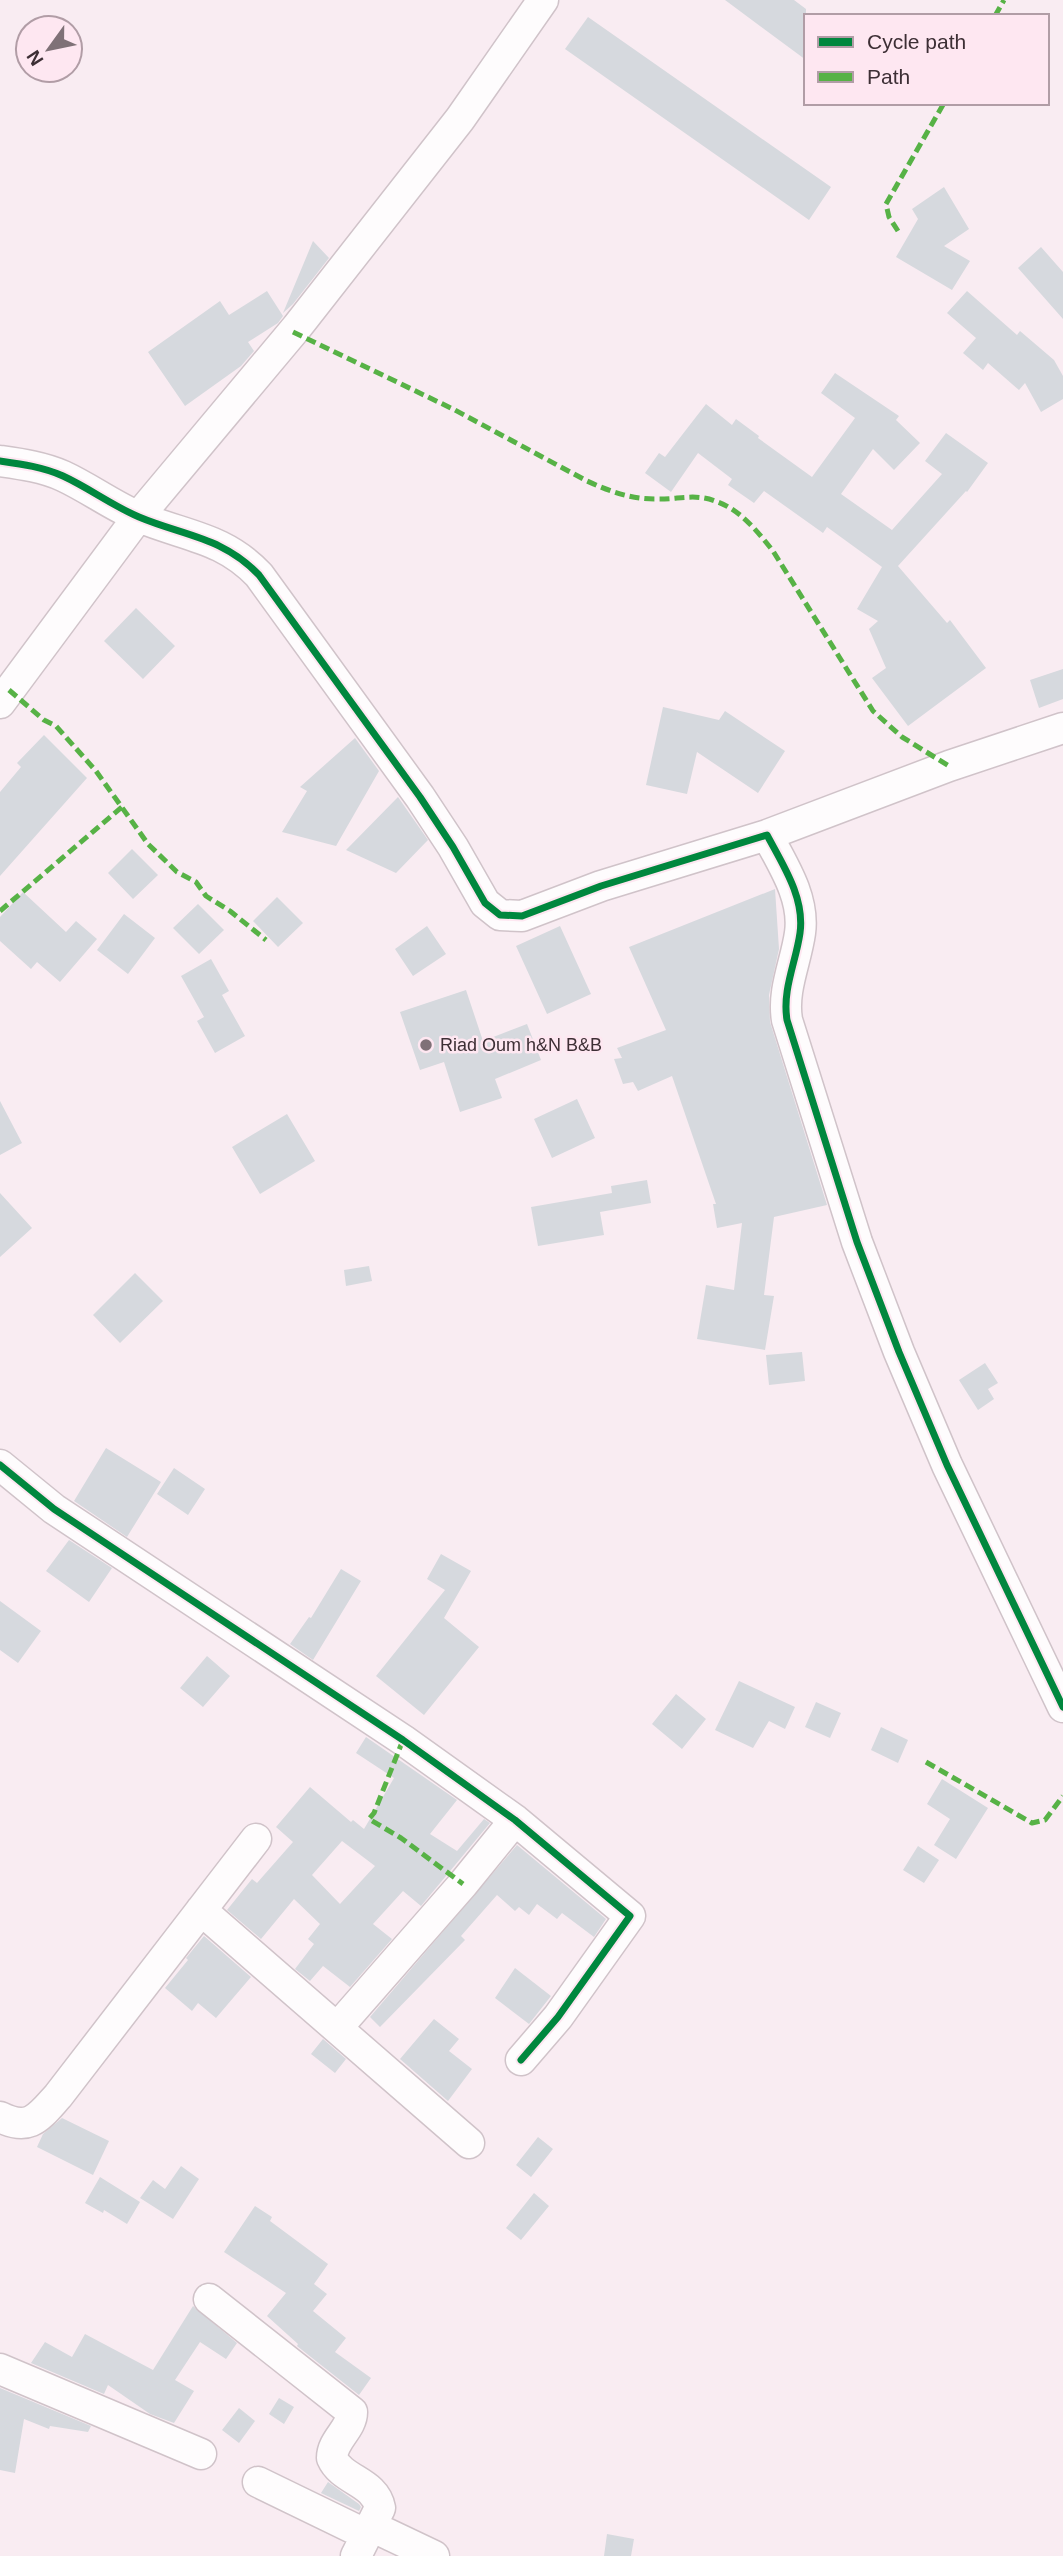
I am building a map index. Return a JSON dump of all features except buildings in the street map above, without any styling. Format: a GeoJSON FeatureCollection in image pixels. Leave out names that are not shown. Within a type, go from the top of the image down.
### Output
{"type":"FeatureCollection","features":[{"type":"Feature","properties":{"kind":"street"},"geometry":{"type":"LineString","coordinates":[[0,703],[138,517],[297,327],[460,119],[543,0]]}},
{"type":"Feature","properties":{"kind":"street"},"geometry":{"type":"LineString","coordinates":[[0,461],[32,466],[61,475],[138,517],[226,548],[244,559],[259,575],[420,797],[485,903],[500,915],[522,916],[601,887],[767,835],[949,766],[1063,728]]}},
{"type":"Feature","properties":{"kind":"street"},"geometry":{"type":"LineString","coordinates":[[767,835],[794,889],[801,919],[785,1009],[787,1020],[856,1242],[947,1465],[1063,1707]]}},
{"type":"Feature","properties":{"kind":"street"},"geometry":{"type":"LineString","coordinates":[[0,1465],[54,1509],[403,1740],[515,1820],[630,1916],[558,2017],[521,2060]]}},
{"type":"Feature","properties":{"kind":"street"},"geometry":{"type":"LineString","coordinates":[[337,2028],[463,1884],[515,1820]]}},
{"type":"Feature","properties":{"kind":"street"},"geometry":{"type":"LineString","coordinates":[[0,2117],[22,2123],[38,2118],[58,2096],[256,1839]]}},
{"type":"Feature","properties":{"kind":"street"},"geometry":{"type":"LineString","coordinates":[[201,1910],[469,2143]]}},
{"type":"Feature","properties":{"kind":"street"},"geometry":{"type":"LineString","coordinates":[[209,2299],[352,2412],[351,2421],[332,2451],[332,2458],[338,2468],[375,2495],[380,2508],[365,2539]]}},
{"type":"Feature","properties":{"kind":"street"},"geometry":{"type":"LineString","coordinates":[[0,2369],[201,2454]]}},
{"type":"Feature","properties":{"kind":"street"},"geometry":{"type":"LineString","coordinates":[[258,2482],[365,2539],[434,2556]]}},
{"type":"Feature","properties":{"kind":"marked path"},"geometry":{"type":"LineString","coordinates":[[996,14],[1004,0]]}},
{"type":"Feature","properties":{"kind":"marked path"},"geometry":{"type":"LineString","coordinates":[[898,231],[889,217],[886,204],[943,105]]}},
{"type":"Feature","properties":{"kind":"marked path"},"geometry":{"type":"LineString","coordinates":[[293,332],[453,409],[603,488],[646,499],[707,499],[732,509],[747,521],[773,551],[873,711],[902,737],[949,766]]}},
{"type":"Feature","properties":{"kind":"marked path"},"geometry":{"type":"LineString","coordinates":[[9,690],[44,720],[56,726],[96,771],[148,844],[177,872],[196,882],[206,896],[266,940]]}},
{"type":"Feature","properties":{"kind":"marked path"},"geometry":{"type":"LineString","coordinates":[[0,911],[122,807]]}},
{"type":"Feature","properties":{"kind":"marked path"},"geometry":{"type":"LineString","coordinates":[[403,1740],[374,1813],[369,1819],[401,1838],[463,1884]]}},
{"type":"Feature","properties":{"kind":"marked path"},"geometry":{"type":"LineString","coordinates":[[926,1762],[1032,1823],[1045,1820],[1063,1796]]}},
{"type":"Feature","properties":{"kind":"cycle path"},"geometry":{"type":"LineString","coordinates":[[0,461],[40,468],[63,476],[129,513],[217,545],[245,562],[259,575],[420,797],[485,903],[500,915],[522,916],[601,886],[767,835],[791,882],[801,920],[786,998],[787,1020],[857,1242],[899,1352],[947,1465],[1063,1707]]}},
{"type":"Feature","properties":{"kind":"cycle path"},"geometry":{"type":"LineString","coordinates":[[0,1465],[54,1509],[403,1740],[515,1820],[630,1916],[558,2017],[521,2060]]}},
{"type":"Feature","properties":{"kind":"place","name":"Riad Oum h&N B&B"},"geometry":{"type":"Point","coordinates":[426,1045]}}]}
